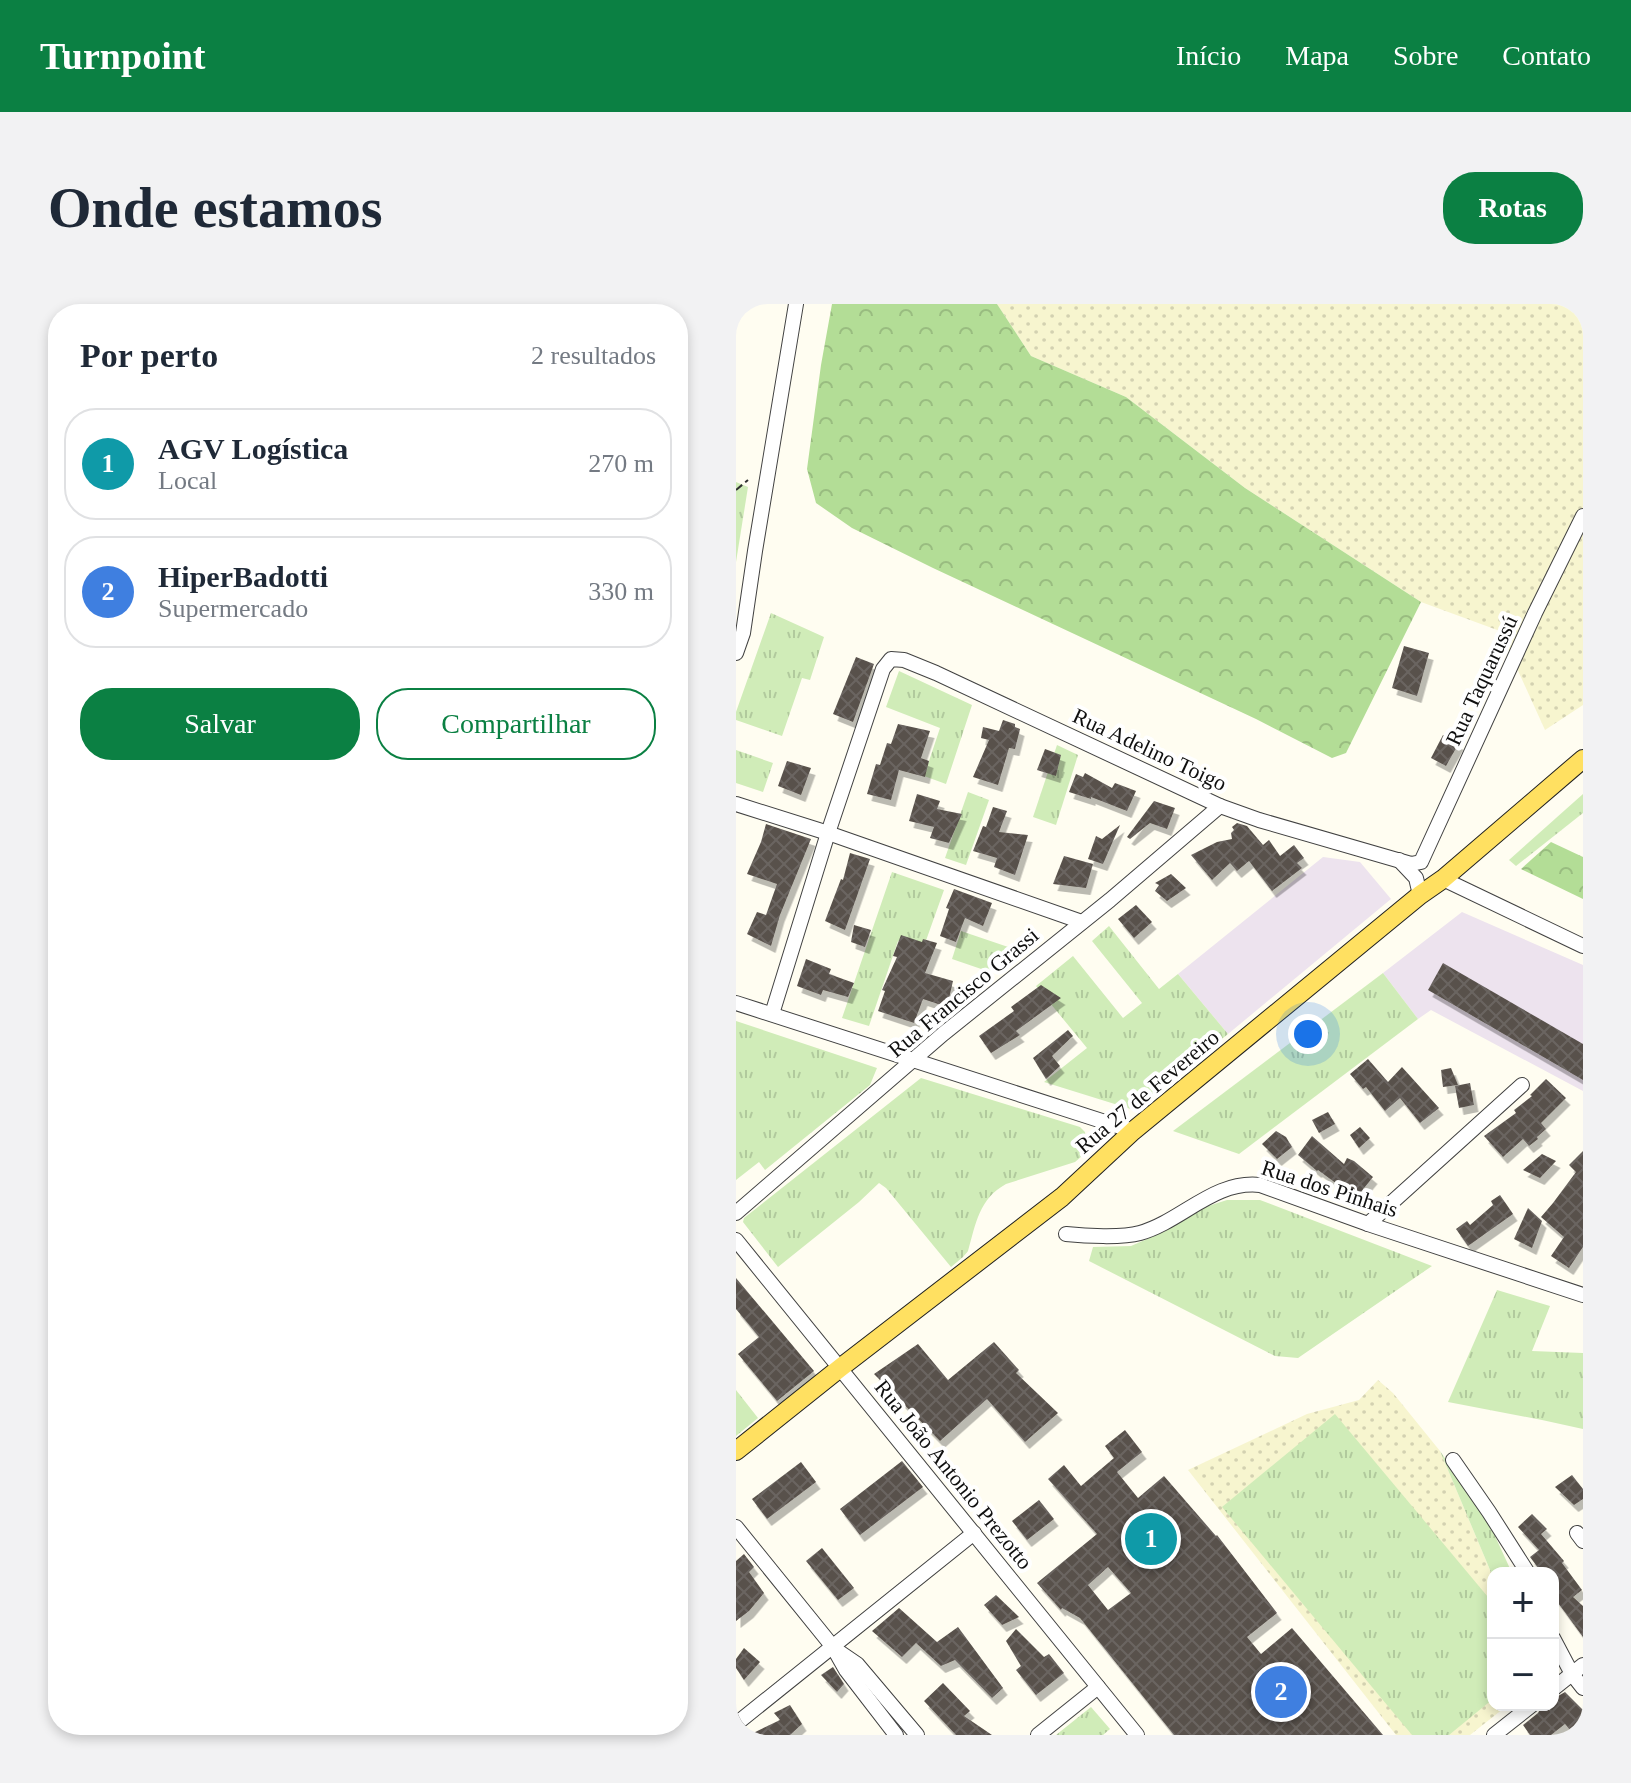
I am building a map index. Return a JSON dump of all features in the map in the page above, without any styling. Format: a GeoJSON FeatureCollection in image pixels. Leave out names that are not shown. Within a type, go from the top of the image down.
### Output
{"type":"FeatureCollection","features":[{"type":"Feature","properties":{"kind":"main road","name":"Rua 27 de Fevereiro"},"geometry":{"type":"LineString","coordinates":[[736,1451],[1062,1197],[1133,1131],[1443,879],[1583,759]]}},
{"type":"Feature","properties":{"kind":"street"},"geometry":{"type":"LineString","coordinates":[[736,653],[743,633],[796,304]]}},
{"type":"Feature","properties":{"kind":"street","name":"Rua Taquarussú"},"geometry":{"type":"LineString","coordinates":[[1421,862],[1583,516]]}},
{"type":"Feature","properties":{"kind":"street"},"geometry":{"type":"LineString","coordinates":[[736,576],[751,583]]}},
{"type":"Feature","properties":{"kind":"street","name":"Rua Adelino Toigo"},"geometry":{"type":"LineString","coordinates":[[828,833],[883,669],[891,659],[904,660],[936,673],[1220,806],[1411,864],[1421,862]]}},
{"type":"Feature","properties":{"kind":"street"},"geometry":{"type":"LineString","coordinates":[[736,804],[1082,922]]}},
{"type":"Feature","properties":{"kind":"street","name":"Rua Francisco Grassi"},"geometry":{"type":"LineString","coordinates":[[736,1213],[943,1034],[1220,806]]}},
{"type":"Feature","properties":{"kind":"street"},"geometry":{"type":"LineString","coordinates":[[772,1014],[828,833]]}},
{"type":"Feature","properties":{"kind":"street"},"geometry":{"type":"LineString","coordinates":[[1399,860],[1416,878],[1420,895]]}},
{"type":"Feature","properties":{"kind":"street"},"geometry":{"type":"LineString","coordinates":[[1443,879],[1583,946]]}},
{"type":"Feature","properties":{"kind":"street"},"geometry":{"type":"LineString","coordinates":[[736,1003],[1133,1131]]}},
{"type":"Feature","properties":{"kind":"street"},"geometry":{"type":"LineString","coordinates":[[1368,1224],[1522,1085]]}},
{"type":"Feature","properties":{"kind":"street","name":"Rua dos Pinhais"},"geometry":{"type":"LineString","coordinates":[[1066,1234],[1140,1233],[1220,1192],[1247,1183],[1579,1289]]}},
{"type":"Feature","properties":{"kind":"street","name":"Rua João Antonio Prezotto"},"geometry":{"type":"LineString","coordinates":[[736,1240],[1137,1735]]}},
{"type":"Feature","properties":{"kind":"street"},"geometry":{"type":"LineString","coordinates":[[1453,1460],[1524,1567]]}},
{"type":"Feature","properties":{"kind":"street"},"geometry":{"type":"LineString","coordinates":[[736,1527],[833,1647],[857,1664],[896,1735]]}},
{"type":"Feature","properties":{"kind":"street"},"geometry":{"type":"LineString","coordinates":[[736,1724],[974,1533]]}},
{"type":"Feature","properties":{"kind":"street"},"geometry":{"type":"LineString","coordinates":[[1554,1639],[1577,1669],[1583,1688]]}},
{"type":"Feature","properties":{"kind":"street"},"geometry":{"type":"LineString","coordinates":[[1559,1684],[1577,1669]]}},
{"type":"Feature","properties":{"kind":"street"},"geometry":{"type":"LineString","coordinates":[[1038,1735],[1098,1687]]}},
{"type":"Feature","properties":{"kind":"street"},"geometry":{"type":"LineString","coordinates":[[881,1704],[917,1735]]}},
{"type":"Feature","properties":{"kind":"street"},"geometry":{"type":"LineString","coordinates":[[1494,1735],[1524,1711]]}},
{"type":"Feature","properties":{"kind":"path"},"geometry":{"type":"LineString","coordinates":[[736,490],[748,480]]}},
{"type":"Feature","properties":{"kind":"shaded area"},"geometry":{"type":"Polygon","coordinates":[[[997,304],[1583,304],[1583,705],[1545,730],[1500,631],[1421,602],[1245,488],[1126,397],[1031,356],[997,304]]]}},
{"type":"Feature","properties":{"kind":"shaded area"},"geometry":{"type":"Polygon","coordinates":[[[1323,857],[1360,862],[1391,899],[1228,1034],[1178,974],[1323,857]]]}},
{"type":"Feature","properties":{"kind":"shaded area"},"geometry":{"type":"Polygon","coordinates":[[[1462,912],[1583,965],[1583,1091],[1431,1010],[1418,1019],[1383,973],[1462,912]]]}},
{"type":"Feature","properties":{"kind":"shaded area"},"geometry":{"type":"Polygon","coordinates":[[[1378,1380],[1393,1393],[1440,1451],[1489,1567],[1487,1711],[1500,1711],[1470,1735],[1396,1735],[1188,1470],[1307,1414],[1359,1400],[1378,1380]]]}},
{"type":"Feature","properties":{"kind":"green space"},"geometry":{"type":"Polygon","coordinates":[[[832,304],[997,304],[1031,356],[1126,397],[1245,488],[1421,602],[1346,753],[1332,758],[852,528],[816,503],[807,469],[832,304]]]}},
{"type":"Feature","properties":{"kind":"green space"},"geometry":{"type":"Polygon","coordinates":[[[736,482],[748,487],[736,562],[736,482]]]}},
{"type":"Feature","properties":{"kind":"green space"},"geometry":{"type":"Polygon","coordinates":[[[771,613],[824,637],[810,680],[802,678],[782,736],[736,720],[736,712],[771,613]]]}},
{"type":"Feature","properties":{"kind":"green space"},"geometry":{"type":"Polygon","coordinates":[[[899,671],[972,705],[946,784],[924,776],[940,728],[886,707],[899,671]]]}},
{"type":"Feature","properties":{"kind":"green space"},"geometry":{"type":"Polygon","coordinates":[[[1057,745],[1078,755],[1056,825],[1033,817],[1057,745]]]}},
{"type":"Feature","properties":{"kind":"green space"},"geometry":{"type":"Polygon","coordinates":[[[736,750],[773,763],[763,792],[736,783],[736,750]]]}},
{"type":"Feature","properties":{"kind":"green space"},"geometry":{"type":"Polygon","coordinates":[[[968,792],[989,800],[966,865],[945,858],[968,792]]]}},
{"type":"Feature","properties":{"kind":"green space"},"geometry":{"type":"Polygon","coordinates":[[[1583,794],[1583,813],[1516,866],[1509,860],[1583,794]]]}},
{"type":"Feature","properties":{"kind":"green space"},"geometry":{"type":"Polygon","coordinates":[[[1551,842],[1583,857],[1583,899],[1521,869],[1551,842]]]}},
{"type":"Feature","properties":{"kind":"green space"},"geometry":{"type":"Polygon","coordinates":[[[892,872],[944,890],[923,949],[898,941],[869,1026],[842,1018],[892,872]]]}},
{"type":"Feature","properties":{"kind":"green space"},"geometry":{"type":"Polygon","coordinates":[[[1109,926],[1159,989],[1178,974],[1228,1034],[1134,1110],[1044,1082],[1087,1048],[1036,986],[1073,956],[1123,1018],[1142,1003],[1092,941],[1109,926]]]}},
{"type":"Feature","properties":{"kind":"green space"},"geometry":{"type":"Polygon","coordinates":[[[961,931],[1017,950],[990,972],[952,959],[961,931]]]}},
{"type":"Feature","properties":{"kind":"green space"},"geometry":{"type":"Polygon","coordinates":[[[1383,973],[1418,1019],[1239,1154],[1173,1131],[1383,973]]]}},
{"type":"Feature","properties":{"kind":"green space"},"geometry":{"type":"Polygon","coordinates":[[[736,1021],[877,1068],[870,1085],[765,1170],[759,1162],[736,1180],[736,1021]]]}},
{"type":"Feature","properties":{"kind":"green space"},"geometry":{"type":"Polygon","coordinates":[[[921,1078],[1080,1127],[1085,1132],[1087,1149],[1075,1162],[1006,1184],[997,1190],[984,1204],[968,1251],[951,1267],[879,1183],[778,1267],[743,1222],[744,1218],[921,1078]]]}},
{"type":"Feature","properties":{"kind":"green space"},"geometry":{"type":"Polygon","coordinates":[[[1227,1200],[1260,1200],[1432,1266],[1298,1358],[1275,1356],[1089,1261],[1093,1247],[1131,1246],[1163,1232],[1199,1209],[1227,1200]]]}},
{"type":"Feature","properties":{"kind":"green space"},"geometry":{"type":"Polygon","coordinates":[[[1497,1290],[1550,1306],[1532,1351],[1583,1353],[1583,1429],[1448,1402],[1497,1290]]]}},
{"type":"Feature","properties":{"kind":"green space"},"geometry":{"type":"Polygon","coordinates":[[[736,1390],[758,1418],[736,1436],[736,1390]]]}},
{"type":"Feature","properties":{"kind":"green space"},"geometry":{"type":"Polygon","coordinates":[[[1335,1414],[1487,1596],[1487,1704],[1449,1735],[1412,1735],[1222,1507],[1335,1414]]]}},
{"type":"Feature","properties":{"kind":"green space"},"geometry":{"type":"Polygon","coordinates":[[[1440,1451],[1490,1525],[1509,1567],[1489,1567],[1440,1451]]]}},
{"type":"Feature","properties":{"kind":"green space"},"geometry":{"type":"Polygon","coordinates":[[[1091,1707],[1110,1729],[1103,1735],[1056,1735],[1091,1707]]]}},
{"type":"Feature","properties":{"kind":"building"},"geometry":{"type":"Polygon","coordinates":[[[1404,646],[1429,653],[1417,696],[1392,688],[1404,646]]]}},
{"type":"Feature","properties":{"kind":"building"},"geometry":{"type":"Polygon","coordinates":[[[856,657],[874,664],[853,722],[833,714],[856,657]]]}},
{"type":"Feature","properties":{"kind":"building"},"geometry":{"type":"Polygon","coordinates":[[[1003,720],[1020,729],[1015,749],[1009,748],[998,785],[973,777],[989,740],[981,738],[983,727],[999,731],[1003,720]]]}},
{"type":"Feature","properties":{"kind":"building"},"geometry":{"type":"Polygon","coordinates":[[[898,724],[930,731],[921,758],[929,761],[925,777],[899,770],[891,800],[867,794],[876,764],[880,765],[887,743],[891,744],[898,724]]]}},
{"type":"Feature","properties":{"kind":"building"},"geometry":{"type":"Polygon","coordinates":[[[1443,735],[1459,743],[1446,766],[1431,758],[1443,735]]]}},
{"type":"Feature","properties":{"kind":"building"},"geometry":{"type":"Polygon","coordinates":[[[1045,749],[1061,755],[1056,776],[1037,770],[1045,749]]]}},
{"type":"Feature","properties":{"kind":"building"},"geometry":{"type":"Polygon","coordinates":[[[787,761],[811,768],[801,795],[778,786],[787,761]]]}},
{"type":"Feature","properties":{"kind":"building"},"geometry":{"type":"Polygon","coordinates":[[[1085,773],[1112,788],[1115,783],[1136,791],[1127,811],[1069,792],[1076,774],[1083,777],[1085,773]]]}},
{"type":"Feature","properties":{"kind":"building"},"geometry":{"type":"Polygon","coordinates":[[[917,794],[940,801],[937,809],[962,814],[949,843],[930,838],[934,827],[909,821],[917,794]]]}},
{"type":"Feature","properties":{"kind":"building"},"geometry":{"type":"Polygon","coordinates":[[[1154,801],[1175,808],[1167,829],[1150,823],[1130,839],[1127,837],[1154,801]]]}},
{"type":"Feature","properties":{"kind":"building"},"geometry":{"type":"Polygon","coordinates":[[[993,807],[1007,811],[999,832],[1028,835],[1015,875],[994,867],[997,858],[973,851],[993,807]]]}},
{"type":"Feature","properties":{"kind":"building"},"geometry":{"type":"Polygon","coordinates":[[[1237,823],[1247,826],[1263,845],[1269,840],[1280,856],[1294,845],[1304,858],[1297,863],[1302,868],[1272,891],[1249,861],[1237,871],[1230,863],[1212,880],[1191,855],[1217,842],[1232,839],[1232,827],[1237,823]]]}},
{"type":"Feature","properties":{"kind":"building"},"geometry":{"type":"Polygon","coordinates":[[[766,824],[811,839],[780,915],[771,946],[747,934],[757,912],[766,915],[777,884],[747,874],[766,824]]]}},
{"type":"Feature","properties":{"kind":"building"},"geometry":{"type":"Polygon","coordinates":[[[1120,825],[1103,864],[1088,859],[1096,836],[1102,839],[1120,825]]]}},
{"type":"Feature","properties":{"kind":"building"},"geometry":{"type":"Polygon","coordinates":[[[850,853],[870,859],[845,930],[825,921],[843,880],[850,853]]]}},
{"type":"Feature","properties":{"kind":"building"},"geometry":{"type":"Polygon","coordinates":[[[1064,856],[1093,864],[1086,888],[1053,884],[1064,856]]]}},
{"type":"Feature","properties":{"kind":"building"},"geometry":{"type":"Polygon","coordinates":[[[1171,874],[1186,888],[1167,901],[1155,891],[1159,885],[1155,883],[1171,874]]]}},
{"type":"Feature","properties":{"kind":"building"},"geometry":{"type":"Polygon","coordinates":[[[954,889],[992,903],[983,926],[965,918],[956,942],[940,936],[954,889]]]}},
{"type":"Feature","properties":{"kind":"building"},"geometry":{"type":"Polygon","coordinates":[[[1136,905],[1152,922],[1134,938],[1118,919],[1136,905]]]}},
{"type":"Feature","properties":{"kind":"building"},"geometry":{"type":"Polygon","coordinates":[[[854,925],[871,930],[865,947],[851,942],[854,925]]]}},
{"type":"Feature","properties":{"kind":"building"},"geometry":{"type":"Polygon","coordinates":[[[901,935],[937,943],[925,973],[953,981],[947,1007],[923,999],[914,1023],[878,1011],[885,991],[882,990],[897,957],[893,956],[901,935]]]}},
{"type":"Feature","properties":{"kind":"building"},"geometry":{"type":"Polygon","coordinates":[[[806,959],[831,969],[829,974],[854,983],[848,997],[823,990],[821,995],[797,986],[806,959]]]}},
{"type":"Feature","properties":{"kind":"building"},"geometry":{"type":"Polygon","coordinates":[[[1443,963],[1583,1044],[1583,1080],[1428,990],[1443,963]]]}},
{"type":"Feature","properties":{"kind":"building"},"geometry":{"type":"Polygon","coordinates":[[[1041,985],[1061,998],[1016,1031],[1020,1035],[991,1053],[979,1036],[1014,1011],[1011,1007],[1041,985]]]}},
{"type":"Feature","properties":{"kind":"building"},"geometry":{"type":"Polygon","coordinates":[[[1068,1030],[1073,1036],[1052,1056],[1060,1066],[1046,1079],[1033,1058],[1068,1030]]]}},
{"type":"Feature","properties":{"kind":"building"},"geometry":{"type":"Polygon","coordinates":[[[1368,1059],[1388,1082],[1402,1067],[1439,1108],[1420,1123],[1400,1098],[1385,1111],[1366,1087],[1363,1089],[1350,1074],[1368,1059]]]}},
{"type":"Feature","properties":{"kind":"building"},"geometry":{"type":"Polygon","coordinates":[[[1451,1068],[1458,1085],[1443,1087],[1441,1070],[1451,1068]]]}},
{"type":"Feature","properties":{"kind":"building"},"geometry":{"type":"Polygon","coordinates":[[[1546,1079],[1566,1098],[1541,1123],[1546,1129],[1538,1139],[1529,1146],[1523,1139],[1503,1157],[1484,1136],[1516,1113],[1514,1110],[1532,1096],[1546,1079]]]}},
{"type":"Feature","properties":{"kind":"building"},"geometry":{"type":"Polygon","coordinates":[[[1470,1083],[1474,1105],[1459,1108],[1455,1086],[1470,1083]]]}},
{"type":"Feature","properties":{"kind":"building"},"geometry":{"type":"Polygon","coordinates":[[[1328,1112],[1335,1124],[1319,1133],[1312,1120],[1328,1112]]]}},
{"type":"Feature","properties":{"kind":"building"},"geometry":{"type":"Polygon","coordinates":[[[1360,1127],[1370,1138],[1359,1148],[1350,1135],[1360,1127]]]}},
{"type":"Feature","properties":{"kind":"building"},"geometry":{"type":"Polygon","coordinates":[[[1276,1131],[1286,1137],[1292,1147],[1277,1159],[1262,1144],[1276,1131]]]}},
{"type":"Feature","properties":{"kind":"building"},"geometry":{"type":"Polygon","coordinates":[[[1312,1136],[1344,1164],[1347,1158],[1354,1161],[1373,1177],[1356,1198],[1298,1155],[1312,1136]]]}},
{"type":"Feature","properties":{"kind":"building"},"geometry":{"type":"Polygon","coordinates":[[[1583,1151],[1583,1247],[1569,1268],[1551,1256],[1564,1237],[1541,1217],[1576,1172],[1569,1165],[1583,1151]]]}},
{"type":"Feature","properties":{"kind":"building"},"geometry":{"type":"Polygon","coordinates":[[[1542,1154],[1556,1161],[1540,1178],[1523,1170],[1542,1154]]]}},
{"type":"Feature","properties":{"kind":"building"},"geometry":{"type":"Polygon","coordinates":[[[1500,1195],[1513,1214],[1468,1246],[1456,1229],[1467,1221],[1470,1225],[1500,1195]]]}},
{"type":"Feature","properties":{"kind":"building"},"geometry":{"type":"Polygon","coordinates":[[[1528,1208],[1542,1221],[1532,1248],[1514,1239],[1528,1208]]]}},
{"type":"Feature","properties":{"kind":"building"},"geometry":{"type":"Polygon","coordinates":[[[736,1278],[814,1371],[777,1401],[738,1354],[759,1337],[736,1309],[736,1278]]]}},
{"type":"Feature","properties":{"kind":"building"},"geometry":{"type":"Polygon","coordinates":[[[994,1342],[1019,1370],[1016,1373],[1058,1413],[1025,1442],[987,1399],[940,1441],[874,1374],[918,1344],[948,1380],[994,1342]]]}},
{"type":"Feature","properties":{"kind":"building"},"geometry":{"type":"Polygon","coordinates":[[[1125,1430],[1142,1452],[1117,1472],[1138,1498],[1164,1476],[1217,1535],[1277,1613],[1247,1637],[1261,1654],[1292,1628],[1383,1735],[1174,1735],[1080,1618],[1061,1610],[1037,1583],[1097,1534],[1048,1479],[1064,1465],[1081,1486],[1114,1458],[1105,1446],[1125,1430]],[[1108,1567],[1088,1585],[1108,1610],[1131,1593],[1108,1567]]]}},
{"type":"Feature","properties":{"kind":"building"},"geometry":{"type":"Polygon","coordinates":[[[902,1461],[923,1487],[860,1535],[840,1509],[902,1461]]]}},
{"type":"Feature","properties":{"kind":"building"},"geometry":{"type":"Polygon","coordinates":[[[801,1462],[816,1482],[767,1519],[752,1499],[801,1462]]]}},
{"type":"Feature","properties":{"kind":"building"},"geometry":{"type":"Polygon","coordinates":[[[1572,1475],[1583,1489],[1583,1499],[1574,1505],[1555,1487],[1572,1475]]]}},
{"type":"Feature","properties":{"kind":"building"},"geometry":{"type":"Polygon","coordinates":[[[1039,1500],[1054,1519],[1027,1540],[1012,1521],[1039,1500]]]}},
{"type":"Feature","properties":{"kind":"building"},"geometry":{"type":"Polygon","coordinates":[[[1532,1514],[1547,1529],[1541,1534],[1564,1561],[1562,1563],[1582,1590],[1573,1597],[1583,1606],[1583,1637],[1559,1604],[1559,1567],[1538,1567],[1530,1557],[1539,1550],[1518,1527],[1532,1514]]]}},
{"type":"Feature","properties":{"kind":"building"},"geometry":{"type":"Polygon","coordinates":[[[822,1548],[854,1588],[838,1600],[806,1561],[822,1548]]]}},
{"type":"Feature","properties":{"kind":"building"},"geometry":{"type":"Polygon","coordinates":[[[744,1554],[754,1567],[749,1572],[764,1593],[736,1621],[736,1561],[744,1554]]]}},
{"type":"Feature","properties":{"kind":"building"},"geometry":{"type":"Polygon","coordinates":[[[996,1595],[1019,1617],[1002,1625],[984,1605],[996,1595]]]}},
{"type":"Feature","properties":{"kind":"building"},"geometry":{"type":"Polygon","coordinates":[[[899,1608],[937,1642],[958,1627],[1003,1688],[992,1698],[955,1660],[941,1666],[916,1643],[902,1657],[872,1631],[899,1608]]]}},
{"type":"Feature","properties":{"kind":"building"},"geometry":{"type":"Polygon","coordinates":[[[1016,1629],[1044,1657],[1049,1654],[1064,1673],[1036,1695],[1016,1670],[1021,1666],[1006,1641],[1016,1629]]]}},
{"type":"Feature","properties":{"kind":"building"},"geometry":{"type":"Polygon","coordinates":[[[744,1648],[760,1662],[744,1680],[736,1668],[736,1659],[744,1648]]]}},
{"type":"Feature","properties":{"kind":"building"},"geometry":{"type":"Polygon","coordinates":[[[833,1667],[844,1684],[837,1692],[821,1675],[833,1667]]]}},
{"type":"Feature","properties":{"kind":"building"},"geometry":{"type":"Polygon","coordinates":[[[943,1683],[970,1711],[964,1716],[992,1735],[956,1735],[924,1701],[943,1683]]]}},
{"type":"Feature","properties":{"kind":"building"},"geometry":{"type":"Polygon","coordinates":[[[1565,1692],[1583,1710],[1583,1735],[1574,1735],[1565,1724],[1551,1735],[1530,1735],[1523,1725],[1539,1711],[1559,1711],[1559,1696],[1565,1692]]]}},
{"type":"Feature","properties":{"kind":"building"},"geometry":{"type":"Polygon","coordinates":[[[790,1705],[802,1724],[790,1735],[749,1735],[780,1720],[774,1713],[790,1705]]]}},
{"type":"Feature","properties":{"kind":"place","name":"AGV Logística"},"geometry":{"type":"Point","coordinates":[1151,1539]}},
{"type":"Feature","properties":{"kind":"place","name":"HiperBadotti"},"geometry":{"type":"Point","coordinates":[1281,1692]}}]}
